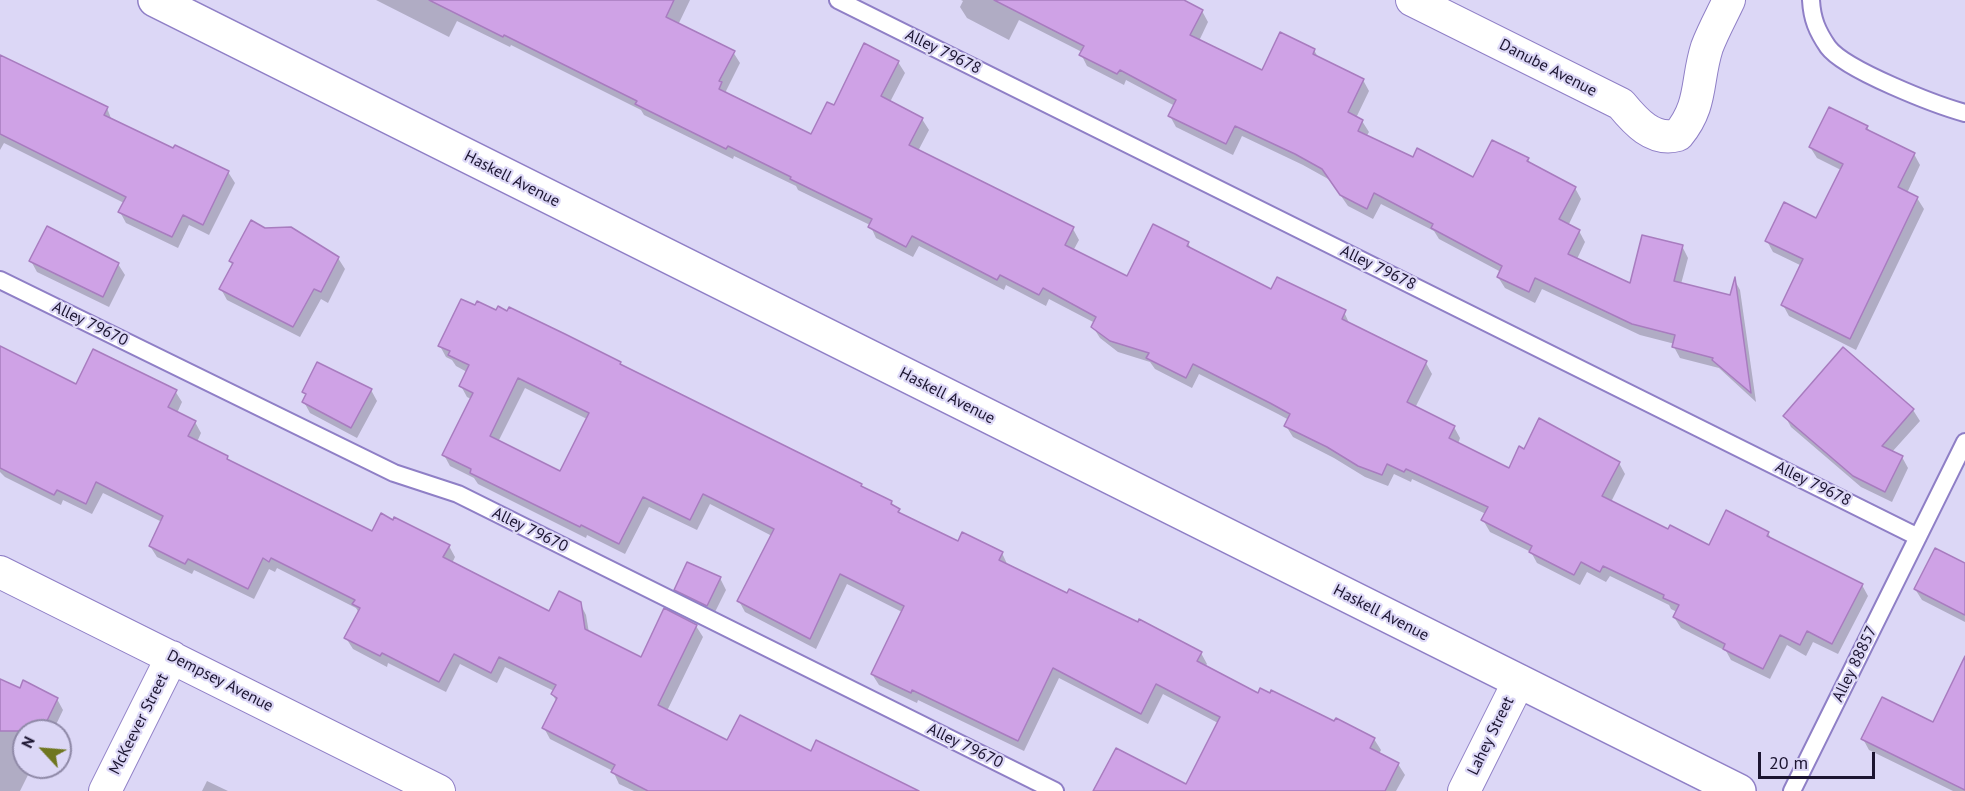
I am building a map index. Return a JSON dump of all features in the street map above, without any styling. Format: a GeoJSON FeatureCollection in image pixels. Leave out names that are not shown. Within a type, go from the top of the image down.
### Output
{"type":"FeatureCollection","features":[{"type":"Feature","properties":{"kind":"main road","name":"Haskell Avenue"},"geometry":{"type":"LineString","coordinates":[[155,0],[1739,791]]}},
{"type":"Feature","properties":{"kind":"street","name":"Danube Avenue"},"geometry":{"type":"LineString","coordinates":[[1412,0],[1621,104],[1642,126],[1664,138],[1678,135],[1692,114],[1697,102],[1707,47],[1729,0]]}},
{"type":"Feature","properties":{"kind":"street","name":"Dempsey Avenue"},"geometry":{"type":"LineString","coordinates":[[0,572],[439,791]]}},
{"type":"Feature","properties":{"kind":"street","name":"McKeever Street"},"geometry":{"type":"LineString","coordinates":[[105,791],[172,657]]}},
{"type":"Feature","properties":{"kind":"street","name":"Lahey Street"},"geometry":{"type":"LineString","coordinates":[[1464,791],[1519,681]]}},
{"type":"Feature","properties":{"kind":"lane","name":"Alley 79678"},"geometry":{"type":"LineString","coordinates":[[837,0],[1918,537]]}},
{"type":"Feature","properties":{"kind":"lane"},"geometry":{"type":"LineString","coordinates":[[1811,0],[1813,20],[1829,49],[1884,81],[1939,106],[1965,113]]}},
{"type":"Feature","properties":{"kind":"lane","name":"Alley 79670"},"geometry":{"type":"LineString","coordinates":[[0,280],[394,473],[458,494],[1055,791]]}},
{"type":"Feature","properties":{"kind":"lane","name":"Alley 88857"},"geometry":{"type":"LineString","coordinates":[[1792,791],[1965,442]]}},
{"type":"Feature","properties":{"kind":"building"},"geometry":{"type":"Polygon","coordinates":[[[429,0],[674,0],[666,17],[735,51],[719,81],[722,82],[719,89],[811,134],[827,102],[834,105],[864,43],[899,61],[881,96],[923,118],[909,145],[1074,227],[1065,245],[1127,276],[1153,224],[1189,242],[1187,246],[1271,289],[1277,277],[1346,310],[1342,319],[1427,361],[1407,402],[1455,426],[1449,438],[1509,468],[1519,446],[1524,449],[1539,418],[1620,462],[1602,496],[1668,529],[1670,525],[1709,545],[1726,510],[1769,532],[1767,536],[1863,584],[1832,644],[1807,631],[1800,645],[1780,635],[1763,669],[1723,649],[1725,644],[1673,617],[1679,605],[1663,598],[1664,595],[1603,566],[1600,572],[1581,562],[1574,575],[1529,552],[1532,546],[1481,520],[1488,507],[1406,469],[1404,472],[1387,464],[1382,475],[1358,466],[1327,447],[1284,426],[1290,414],[1193,364],[1186,378],[1146,358],[1149,353],[1110,341],[1091,327],[1096,317],[1043,288],[1039,295],[1000,275],[997,280],[912,236],[906,247],[868,227],[872,219],[790,179],[791,177],[728,146],[726,149],[635,104],[637,101],[429,0]]]}},
{"type":"Feature","properties":{"kind":"building"},"geometry":{"type":"Polygon","coordinates":[[[994,0],[1184,0],[1203,10],[1190,35],[1262,70],[1280,32],[1315,49],[1313,54],[1364,79],[1348,112],[1363,120],[1358,131],[1413,157],[1417,148],[1473,177],[1492,140],[1529,158],[1527,161],[1576,187],[1559,219],[1580,230],[1568,254],[1630,283],[1642,235],[1683,245],[1674,281],[1730,295],[1735,277],[1751,393],[1712,360],[1713,358],[1672,347],[1675,335],[1632,324],[1535,278],[1529,292],[1497,277],[1502,266],[1431,228],[1433,224],[1374,193],[1367,209],[1340,195],[1322,169],[1295,154],[1235,126],[1226,144],[1168,116],[1176,100],[1120,70],[1117,74],[1079,55],[1084,46],[994,0]]]}},
{"type":"Feature","properties":{"kind":"building"},"geometry":{"type":"Polygon","coordinates":[[[0,55],[108,107],[104,115],[173,148],[175,145],[229,171],[203,225],[183,215],[172,237],[118,212],[126,197],[0,134],[0,55]]]}},
{"type":"Feature","properties":{"kind":"building"},"geometry":{"type":"Polygon","coordinates":[[[1829,107],[1868,126],[1866,129],[1915,153],[1898,187],[1918,197],[1850,339],[1781,305],[1803,259],[1765,241],[1784,202],[1816,218],[1843,164],[1809,147],[1829,107]]]}},
{"type":"Feature","properties":{"kind":"building"},"geometry":{"type":"Polygon","coordinates":[[[251,220],[265,228],[291,227],[339,257],[321,292],[314,289],[293,327],[219,289],[233,263],[229,261],[251,220]]]}},
{"type":"Feature","properties":{"kind":"building"},"geometry":{"type":"Polygon","coordinates":[[[47,226],[119,263],[103,297],[29,261],[47,226]]]}},
{"type":"Feature","properties":{"kind":"building"},"geometry":{"type":"Polygon","coordinates":[[[461,299],[475,305],[477,301],[496,310],[498,306],[507,311],[509,307],[862,484],[861,486],[892,501],[891,504],[900,509],[898,512],[958,541],[962,532],[1003,552],[999,560],[1067,593],[1069,589],[1138,622],[1139,619],[1202,652],[1197,661],[1258,693],[1260,688],[1270,693],[1271,690],[1334,721],[1336,718],[1375,738],[1370,748],[1399,763],[1385,791],[1093,791],[1116,748],[1186,784],[1220,717],[1156,684],[1141,714],[1053,668],[1018,741],[912,690],[911,693],[871,674],[904,606],[840,574],[810,639],[737,601],[774,529],[703,494],[690,520],[643,497],[619,544],[470,473],[471,469],[442,455],[473,393],[459,386],[469,365],[448,355],[450,351],[438,346],[461,299]],[[518,378],[490,436],[560,471],[589,413],[518,378]]]}},
{"type":"Feature","properties":{"kind":"building"},"geometry":{"type":"Polygon","coordinates":[[[0,346],[76,384],[93,349],[177,390],[168,407],[196,421],[188,436],[228,456],[227,459],[372,531],[381,513],[393,520],[394,517],[450,545],[443,557],[549,611],[559,591],[581,602],[585,629],[641,657],[664,608],[697,625],[658,705],[727,740],[740,715],[811,751],[816,740],[919,791],[648,791],[611,772],[615,765],[542,728],[557,698],[551,694],[556,685],[499,657],[491,673],[454,654],[439,682],[382,653],[380,656],[344,638],[360,608],[352,604],[355,600],[271,558],[269,562],[263,558],[248,589],[188,559],[185,564],[149,546],[163,516],[96,482],[86,504],[57,490],[54,495],[0,468],[0,346]]]}},
{"type":"Feature","properties":{"kind":"building"},"geometry":{"type":"Polygon","coordinates":[[[1843,347],[1914,409],[1882,446],[1903,456],[1885,492],[1853,476],[1783,416],[1843,347]]]}},
{"type":"Feature","properties":{"kind":"building"},"geometry":{"type":"Polygon","coordinates":[[[317,362],[372,389],[351,428],[302,402],[306,394],[302,392],[317,362]]]}},
{"type":"Feature","properties":{"kind":"building"},"geometry":{"type":"Polygon","coordinates":[[[1935,548],[1965,563],[1965,615],[1914,589],[1935,548]]]}},
{"type":"Feature","properties":{"kind":"building"},"geometry":{"type":"Polygon","coordinates":[[[687,562],[721,577],[707,606],[674,590],[687,562]]]}},
{"type":"Feature","properties":{"kind":"building"},"geometry":{"type":"Polygon","coordinates":[[[1965,656],[1965,790],[1861,739],[1882,697],[1933,722],[1965,656]]]}},
{"type":"Feature","properties":{"kind":"building"},"geometry":{"type":"Polygon","coordinates":[[[0,679],[20,688],[23,680],[58,698],[48,719],[12,719],[12,731],[0,731],[0,679]]]}}]}
